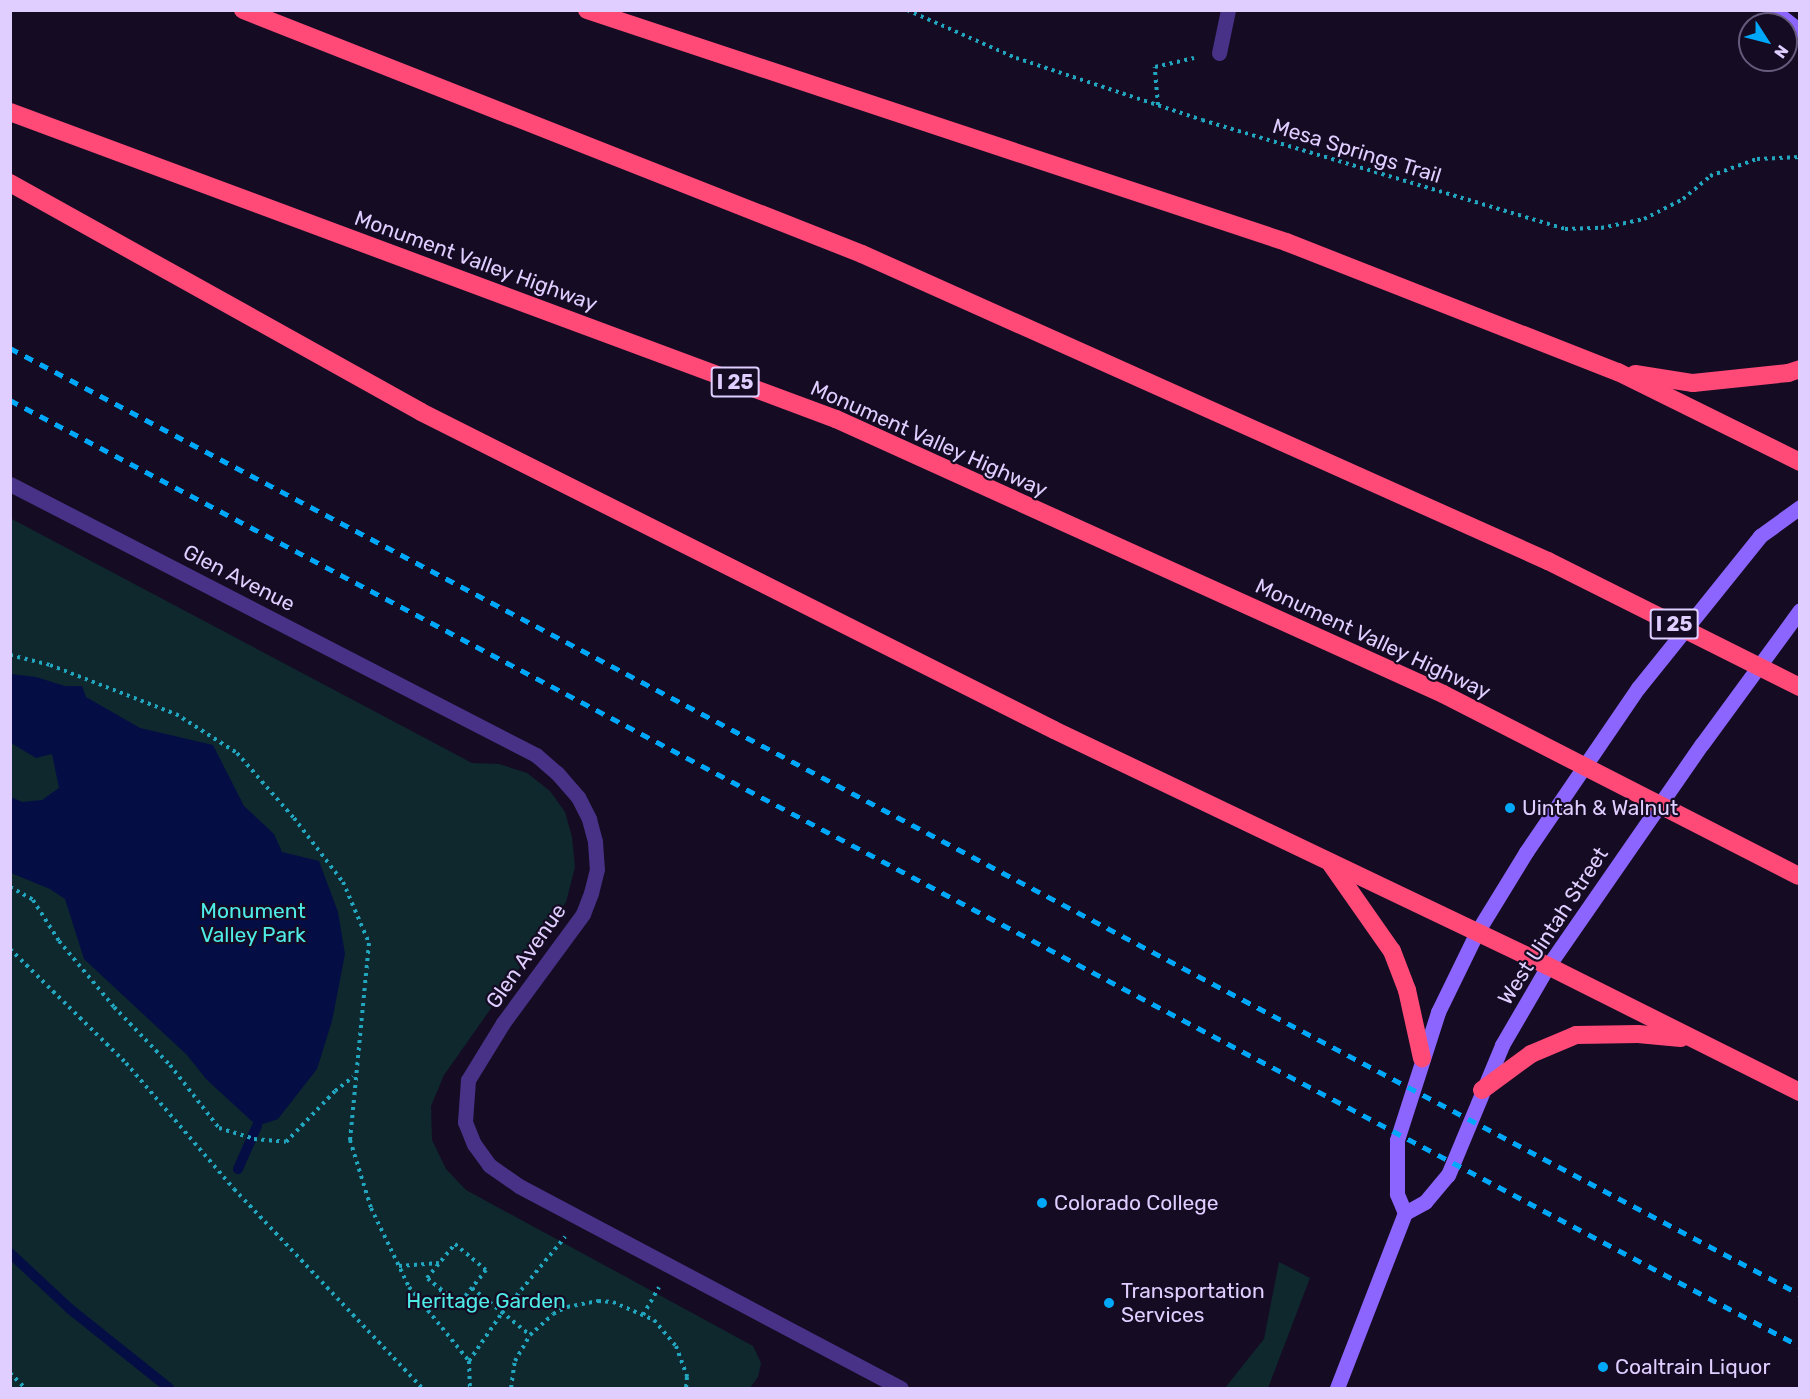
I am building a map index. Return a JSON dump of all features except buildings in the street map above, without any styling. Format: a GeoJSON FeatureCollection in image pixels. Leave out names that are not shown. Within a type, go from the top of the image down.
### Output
{"type":"FeatureCollection","features":[{"type":"Feature","properties":{"kind":"highway","name":"I 25"},"geometry":{"type":"LineString","coordinates":[[243,10],[862,254],[1548,561],[1800,687]]}},
{"type":"Feature","properties":{"kind":"highway"},"geometry":{"type":"LineString","coordinates":[[587,10],[1286,242],[1618,372],[1800,462]]}},
{"type":"Feature","properties":{"kind":"highway","name":"Monument Valley Highway"},"geometry":{"type":"LineString","coordinates":[[10,112],[836,419],[1443,694],[1799,877]]}},
{"type":"Feature","properties":{"kind":"highway"},"geometry":{"type":"LineString","coordinates":[[10,183],[422,412],[1054,730],[1548,966],[1800,1092]]}},
{"type":"Feature","properties":{"kind":"highway"},"geometry":{"type":"LineString","coordinates":[[1618,372],[1694,383],[1788,373],[1800,369]]}},
{"type":"Feature","properties":{"kind":"highway"},"geometry":{"type":"LineString","coordinates":[[1330,862],[1392,951],[1407,990],[1422,1058]]}},
{"type":"Feature","properties":{"kind":"highway"},"geometry":{"type":"LineString","coordinates":[[1482,1090],[1531,1054],[1576,1035],[1638,1034],[1693,1040]]}},
{"type":"Feature","properties":{"kind":"main road"},"geometry":{"type":"LineString","coordinates":[[1773,10],[1800,31]]}},
{"type":"Feature","properties":{"kind":"main road"},"geometry":{"type":"LineString","coordinates":[[1337,1389],[1405,1213],[1397,1194],[1397,1140],[1422,1058],[1438,1012],[1477,932],[1526,852],[1638,688],[1760,536],[1800,507]]}},
{"type":"Feature","properties":{"kind":"main road","name":"West Uintah Street"},"geometry":{"type":"LineString","coordinates":[[1405,1213],[1425,1202],[1448,1175],[1502,1045],[1548,966],[1702,744],[1800,610]]}},
{"type":"Feature","properties":{"kind":"street"},"geometry":{"type":"LineString","coordinates":[[1218,53],[1228,10]]}},
{"type":"Feature","properties":{"kind":"street","name":"Glen Avenue"},"geometry":{"type":"LineString","coordinates":[[10,484],[536,755],[578,797],[589,819],[595,842],[597,868],[591,893],[583,914],[504,1023],[468,1080],[464,1102],[465,1122],[474,1144],[489,1166],[519,1186],[669,1268],[901,1389]]}},
{"type":"Feature","properties":{"kind":"path","name":"Mesa Springs Trail"},"geometry":{"type":"LineString","coordinates":[[907,10],[1016,58],[1158,105],[1565,228],[1602,228],[1644,219],[1683,199],[1710,176],[1757,159],[1800,157]]}},
{"type":"Feature","properties":{"kind":"path"},"geometry":{"type":"LineString","coordinates":[[1158,105],[1155,67],[1218,53]]}},
{"type":"Feature","properties":{"kind":"path"},"geometry":{"type":"LineString","coordinates":[[10,655],[50,665],[176,714],[237,753],[294,818],[343,882],[369,943],[354,1077],[350,1140],[371,1208],[409,1287],[469,1361]]}},
{"type":"Feature","properties":{"kind":"path"},"geometry":{"type":"LineString","coordinates":[[10,888],[33,900],[59,941],[114,1007],[170,1065],[219,1128],[254,1140],[286,1142],[335,1091],[354,1077]]}},
{"type":"Feature","properties":{"kind":"path"},"geometry":{"type":"LineString","coordinates":[[10,949],[126,1063],[234,1189],[422,1389]]}},
{"type":"Feature","properties":{"kind":"path"},"geometry":{"type":"LineString","coordinates":[[470,1389],[469,1361],[502,1313],[581,1218]]}},
{"type":"Feature","properties":{"kind":"path"},"geometry":{"type":"LineString","coordinates":[[455,1244],[486,1270],[459,1304],[427,1278],[440,1263],[455,1244]]}},
{"type":"Feature","properties":{"kind":"path"},"geometry":{"type":"LineString","coordinates":[[398,1266],[440,1263]]}},
{"type":"Feature","properties":{"kind":"path"},"geometry":{"type":"LineString","coordinates":[[642,1315],[669,1268]]}},
{"type":"Feature","properties":{"kind":"path"},"geometry":{"type":"LineString","coordinates":[[472,1288],[530,1335]]}},
{"type":"Feature","properties":{"kind":"path"},"geometry":{"type":"LineString","coordinates":[[426,1310],[443,1289]]}},
{"type":"Feature","properties":{"kind":"path"},"geometry":{"type":"LineString","coordinates":[[511,1389],[515,1361],[530,1335],[553,1314],[567,1307],[598,1301],[613,1302],[654,1320],[676,1346],[687,1377],[686,1389]]}},
{"type":"Feature","properties":{"kind":"path"},"geometry":{"type":"LineString","coordinates":[[10,1373],[25,1389]]}},
{"type":"Feature","properties":{"kind":"green space","name":"Monument Valley Park"},"geometry":{"type":"Polygon","coordinates":[[[10,518],[472,763],[499,764],[527,773],[550,791],[565,812],[572,837],[575,867],[566,902],[444,1075],[431,1106],[432,1140],[446,1169],[466,1190],[753,1346],[761,1363],[758,1377],[750,1388],[11,1388],[10,518]]]}},
{"type":"Feature","properties":{"kind":"green space"},"geometry":{"type":"Polygon","coordinates":[[[1279,1262],[1310,1278],[1268,1388],[1225,1388],[1264,1339],[1279,1262]]]}},
{"type":"Feature","properties":{"kind":"shaded area"},"geometry":{"type":"Polygon","coordinates":[[[11,674],[36,677],[65,686],[82,686],[86,697],[140,728],[213,745],[244,806],[274,834],[282,852],[319,861],[338,912],[345,954],[332,1021],[317,1069],[278,1119],[257,1126],[206,1079],[187,1055],[84,959],[65,899],[50,889],[11,873],[11,797],[22,802],[42,800],[59,788],[52,754],[36,758],[11,743],[11,674]]]}},
{"type":"Feature","properties":{"kind":"waterway"},"geometry":{"type":"LineString","coordinates":[[238,1169],[257,1126]]}},
{"type":"Feature","properties":{"kind":"waterway"},"geometry":{"type":"LineString","coordinates":[[10,1253],[70,1309],[169,1388]]}},
{"type":"Feature","properties":{"kind":"railway"},"geometry":{"type":"LineString","coordinates":[[10,348],[1800,1294]]}},
{"type":"Feature","properties":{"kind":"railway"},"geometry":{"type":"LineString","coordinates":[[10,400],[1800,1346]]}},
{"type":"Feature","properties":{"kind":"place","name":"Uintah & Walnut"},"geometry":{"type":"Point","coordinates":[1510,808]}},
{"type":"Feature","properties":{"kind":"place","name":"Colorado College"},"geometry":{"type":"Point","coordinates":[1042,1203]}},
{"type":"Feature","properties":{"kind":"place","name":"Transportation Services"},"geometry":{"type":"Point","coordinates":[1109,1303]}},
{"type":"Feature","properties":{"kind":"place","name":"Coaltrain Liquor"},"geometry":{"type":"Point","coordinates":[1603,1367]}},
{"type":"Feature","properties":{"kind":"park label","name":"Heritage Garden"},"geometry":{"type":"Point","coordinates":[486,1301]}}]}
